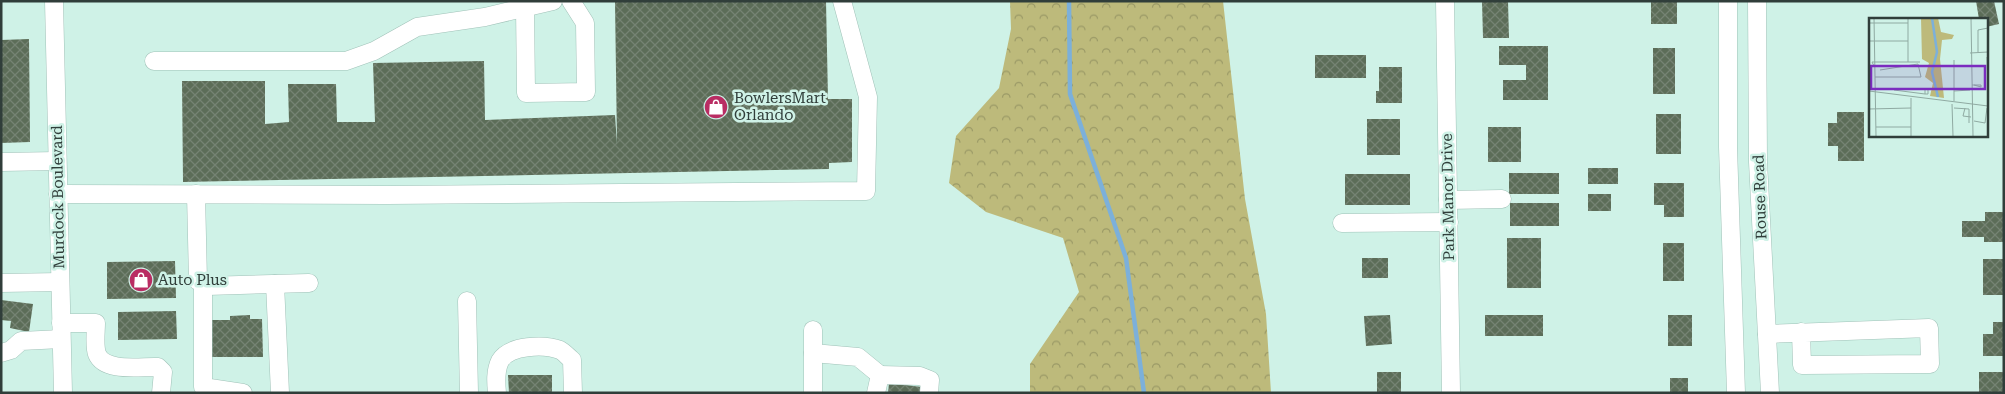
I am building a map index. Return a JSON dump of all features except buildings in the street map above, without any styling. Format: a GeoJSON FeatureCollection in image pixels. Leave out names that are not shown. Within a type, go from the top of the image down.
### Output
{"type":"FeatureCollection","features":[{"type":"Feature","properties":{"kind":"street","name":"Murdock Boulevard"},"geometry":{"type":"LineString","coordinates":[[54,1],[63,393]]}},
{"type":"Feature","properties":{"kind":"street"},"geometry":{"type":"LineString","coordinates":[[154,61],[346,61],[374,51],[417,27],[485,17],[552,1]]}},
{"type":"Feature","properties":{"kind":"street"},"geometry":{"type":"LineString","coordinates":[[525,8],[526,93],[586,92],[585,23],[571,1]]}},
{"type":"Feature","properties":{"kind":"street"},"geometry":{"type":"LineString","coordinates":[[58,194],[866,190],[868,97],[842,1]]}},
{"type":"Feature","properties":{"kind":"street","name":"Park Manor Drive"},"geometry":{"type":"LineString","coordinates":[[1445,1],[1451,393]]}},
{"type":"Feature","properties":{"kind":"street","name":"Rouse Road"},"geometry":{"type":"LineString","coordinates":[[1728,1],[1728,166],[1736,393]]}},
{"type":"Feature","properties":{"kind":"street","name":"Rouse Road"},"geometry":{"type":"LineString","coordinates":[[1757,1],[1758,162],[1770,393]]}},
{"type":"Feature","properties":{"kind":"street"},"geometry":{"type":"LineString","coordinates":[[1,162],[57,161]]}},
{"type":"Feature","properties":{"kind":"street"},"geometry":{"type":"LineString","coordinates":[[196,194],[198,281],[207,286],[309,283]]}},
{"type":"Feature","properties":{"kind":"street"},"geometry":{"type":"LineString","coordinates":[[1448,200],[1502,199]]}},
{"type":"Feature","properties":{"kind":"street"},"geometry":{"type":"LineString","coordinates":[[1342,223],[1449,222]]}},
{"type":"Feature","properties":{"kind":"street"},"geometry":{"type":"LineString","coordinates":[[1,283],[60,282]]}},
{"type":"Feature","properties":{"kind":"street"},"geometry":{"type":"LineString","coordinates":[[203,284],[203,387],[242,393]]}},
{"type":"Feature","properties":{"kind":"street"},"geometry":{"type":"LineString","coordinates":[[275,284],[280,393]]}},
{"type":"Feature","properties":{"kind":"street"},"geometry":{"type":"LineString","coordinates":[[467,301],[469,393]]}},
{"type":"Feature","properties":{"kind":"street"},"geometry":{"type":"LineString","coordinates":[[1,353],[12,350],[21,341],[96,323],[97,352],[102,361],[114,366],[158,367],[164,372],[161,393]]}},
{"type":"Feature","properties":{"kind":"street"},"geometry":{"type":"LineString","coordinates":[[1767,334],[1800,332],[1930,328],[1930,364],[1802,365],[1800,332]]}},
{"type":"Feature","properties":{"kind":"street"},"geometry":{"type":"LineString","coordinates":[[813,330],[813,393]]}},
{"type":"Feature","properties":{"kind":"street"},"geometry":{"type":"LineString","coordinates":[[497,393],[496,375],[500,360],[515,350],[540,346],[560,350],[572,360],[573,393]]}},
{"type":"Feature","properties":{"kind":"street"},"geometry":{"type":"LineString","coordinates":[[813,353],[858,357],[880,375],[920,376],[930,380],[930,393]]}},
{"type":"Feature","properties":{"kind":"street"},"geometry":{"type":"LineString","coordinates":[[876,393],[880,375]]}},
{"type":"Feature","properties":{"kind":"green space"},"geometry":{"type":"Polygon","coordinates":[[[1010,1],[1223,1],[1245,199],[1266,314],[1271,393],[1030,393],[1030,364],[1079,292],[1063,238],[986,212],[949,183],[956,136],[999,88],[1011,29],[1010,1]]]}},
{"type":"Feature","properties":{"kind":"waterway"},"geometry":{"type":"LineString","coordinates":[[1069,1],[1070,94],[1126,258],[1144,393]]}},
{"type":"Feature","properties":{"kind":"place","name":"BowlersMart Orlando"},"geometry":{"type":"Point","coordinates":[716,107]}},
{"type":"Feature","properties":{"kind":"place","name":"Auto Plus"},"geometry":{"type":"Point","coordinates":[141,280]}}]}
